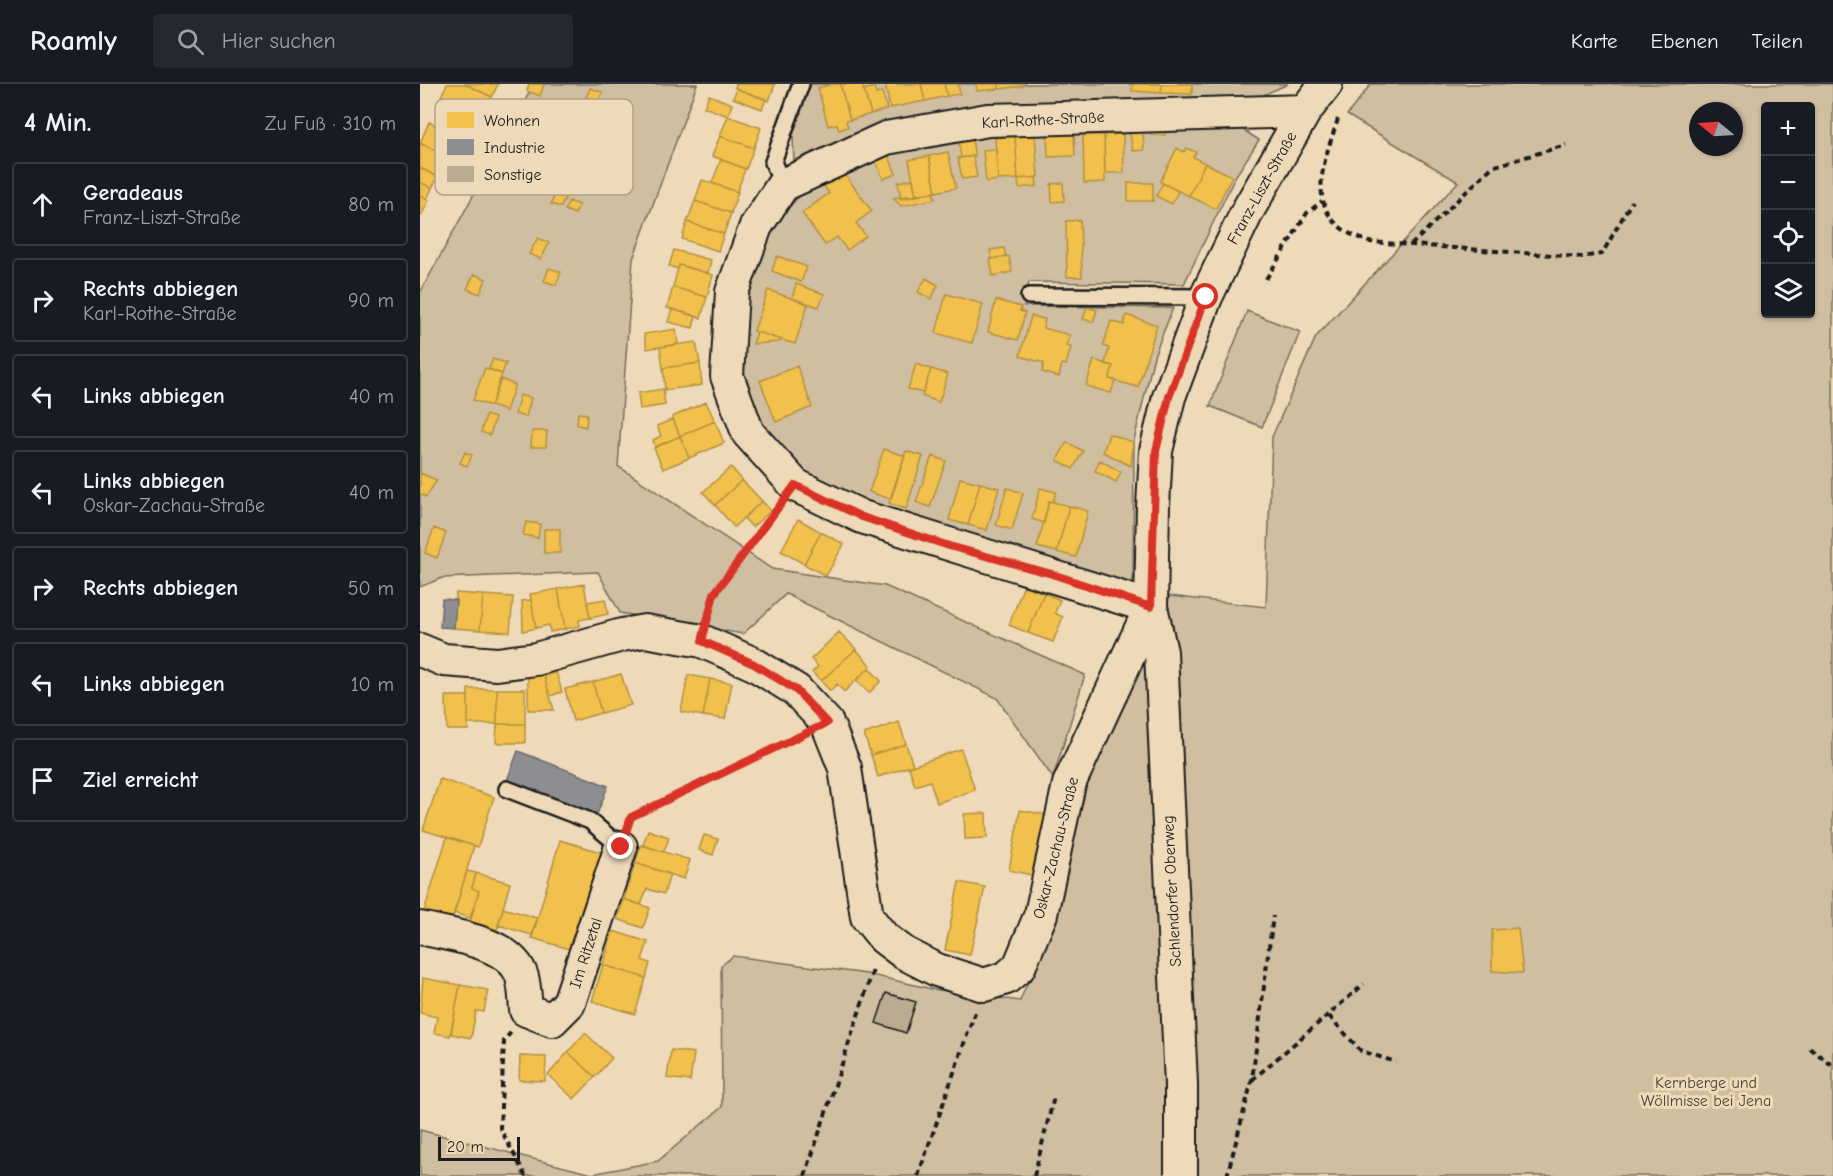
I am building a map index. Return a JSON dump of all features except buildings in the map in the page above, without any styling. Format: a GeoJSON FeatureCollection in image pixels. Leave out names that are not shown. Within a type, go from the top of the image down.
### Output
{"type":"FeatureCollection","features":[{"type":"Feature","properties":{"kind":"street","name":"Franz-Liszt-Straße"},"geometry":{"type":"LineString","coordinates":[[1151,607],[1156,451],[1169,397],[1206,297],[1248,210],[1305,111],[1326,84]]}},
{"type":"Feature","properties":{"kind":"street","name":"Karl-Rothe-Straße"},"geometry":{"type":"LineString","coordinates":[[783,185],[886,138],[988,120],[1305,111]]}},
{"type":"Feature","properties":{"kind":"street"},"geometry":{"type":"LineString","coordinates":[[783,185],[756,226],[732,292],[727,376],[748,433],[795,485],[862,517],[949,546],[1052,574],[1151,607]]}},
{"type":"Feature","properties":{"kind":"street","name":"Oskar-Zachau-Straße"},"geometry":{"type":"LineString","coordinates":[[984,985],[1006,978],[1019,967],[1041,914],[1070,784],[1151,607]]}},
{"type":"Feature","properties":{"kind":"street","name":"Schlendorfer Oberweg"},"geometry":{"type":"LineString","coordinates":[[1151,607],[1161,652],[1181,1084],[1181,1176]]}},
{"type":"Feature","properties":{"kind":"street"},"geometry":{"type":"LineString","coordinates":[[420,650],[444,660],[497,664],[536,659],[622,635],[645,631],[702,641],[754,664],[796,690],[827,723],[845,768],[867,917],[884,938],[904,953],[937,970],[984,985]]}},
{"type":"Feature","properties":{"kind":"street","name":"Im Ritzetal"},"geometry":{"type":"LineString","coordinates":[[420,928],[475,940],[501,951],[522,975],[526,1010],[552,1020],[569,1003],[621,847]]}},
{"type":"Feature","properties":{"kind":"lane"},"geometry":{"type":"LineString","coordinates":[[783,185],[773,162],[801,84]]}},
{"type":"Feature","properties":{"kind":"lane"},"geometry":{"type":"LineString","coordinates":[[1029,296],[1206,297]]}},
{"type":"Feature","properties":{"kind":"lane"},"geometry":{"type":"LineString","coordinates":[[507,789],[590,821],[621,847]]}},
{"type":"Feature","properties":{"kind":"path"},"geometry":{"type":"LineString","coordinates":[[1339,116],[1322,169],[1322,201],[1340,227],[1369,243],[1581,257],[1602,254],[1632,201]]}},
{"type":"Feature","properties":{"kind":"path"},"geometry":{"type":"LineString","coordinates":[[1411,245],[1492,167],[1566,145]]}},
{"type":"Feature","properties":{"kind":"path"},"geometry":{"type":"LineString","coordinates":[[1266,279],[1307,213],[1322,201]]}},
{"type":"Feature","properties":{"kind":"path"},"geometry":{"type":"LineString","coordinates":[[702,641],[714,594],[795,485]]}},
{"type":"Feature","properties":{"kind":"path"},"geometry":{"type":"LineString","coordinates":[[621,847],[631,817],[827,723]]}},
{"type":"Feature","properties":{"kind":"path"},"geometry":{"type":"LineString","coordinates":[[1227,1176],[1252,1080],[1273,916]]}},
{"type":"Feature","properties":{"kind":"path"},"geometry":{"type":"LineString","coordinates":[[805,1176],[884,938]]}},
{"type":"Feature","properties":{"kind":"path"},"geometry":{"type":"LineString","coordinates":[[1252,1080],[1364,984]]}},
{"type":"Feature","properties":{"kind":"path"},"geometry":{"type":"LineString","coordinates":[[918,1176],[984,985]]}},
{"type":"Feature","properties":{"kind":"path"},"geometry":{"type":"LineString","coordinates":[[1329,1016],[1361,1051],[1396,1062]]}},
{"type":"Feature","properties":{"kind":"path"},"geometry":{"type":"LineString","coordinates":[[504,1041],[500,1128],[525,1175],[528,1176]]}},
{"type":"Feature","properties":{"kind":"path"},"geometry":{"type":"LineString","coordinates":[[1810,1048],[1833,1066]]}},
{"type":"Feature","properties":{"kind":"path"},"geometry":{"type":"LineString","coordinates":[[1034,1176],[1053,1097]]}},
{"type":"Feature","properties":{"kind":"green space"},"geometry":{"type":"Polygon","coordinates":[[[534,84],[697,84],[633,259],[618,466],[772,569],[885,586],[1085,675],[1053,778],[997,698],[786,594],[743,634],[620,613],[598,572],[442,578],[420,587],[420,293],[473,195],[633,195],[633,99],[526,99],[534,84]]]}},
{"type":"Feature","properties":{"kind":"green space"},"geometry":{"type":"Polygon","coordinates":[[[809,84],[1288,84],[1261,96],[1076,102],[984,109],[938,116],[867,132],[794,163],[793,135],[809,84]]]}},
{"type":"Feature","properties":{"kind":"green space","name":"Kernberge und Wöllmisse bei Jena"},"geometry":{"type":"Polygon","coordinates":[[[1371,84],[1833,84],[1833,1176],[420,1176],[420,1130],[592,1174],[658,1161],[722,1107],[721,966],[733,956],[867,974],[932,989],[1020,1001],[1048,932],[1078,783],[1170,596],[1266,607],[1272,437],[1316,337],[1458,182],[1347,115],[1371,84]]]}},
{"type":"Feature","properties":{"kind":"green space"},"geometry":{"type":"Polygon","coordinates":[[[1237,126],[1259,140],[1235,177],[1184,284],[1029,282],[1024,306],[1173,308],[1154,356],[1134,440],[1133,580],[1120,589],[819,488],[781,455],[769,438],[750,402],[740,362],[739,342],[745,302],[768,239],[782,216],[791,205],[827,177],[877,156],[936,142],[1068,129],[1237,126]]]}},
{"type":"Feature","properties":{"kind":"green space"},"geometry":{"type":"Polygon","coordinates":[[[1247,311],[1300,332],[1262,427],[1210,406],[1247,311]]]}},
{"type":"Feature","properties":{"kind":"route"},"geometry":{"type":"LineString","coordinates":[[621,847],[631,817],[827,723],[796,690],[754,664],[702,641],[714,594],[795,485],[862,517],[949,546],[1052,574],[1151,607],[1156,451],[1169,397],[1206,297]]}}]}
